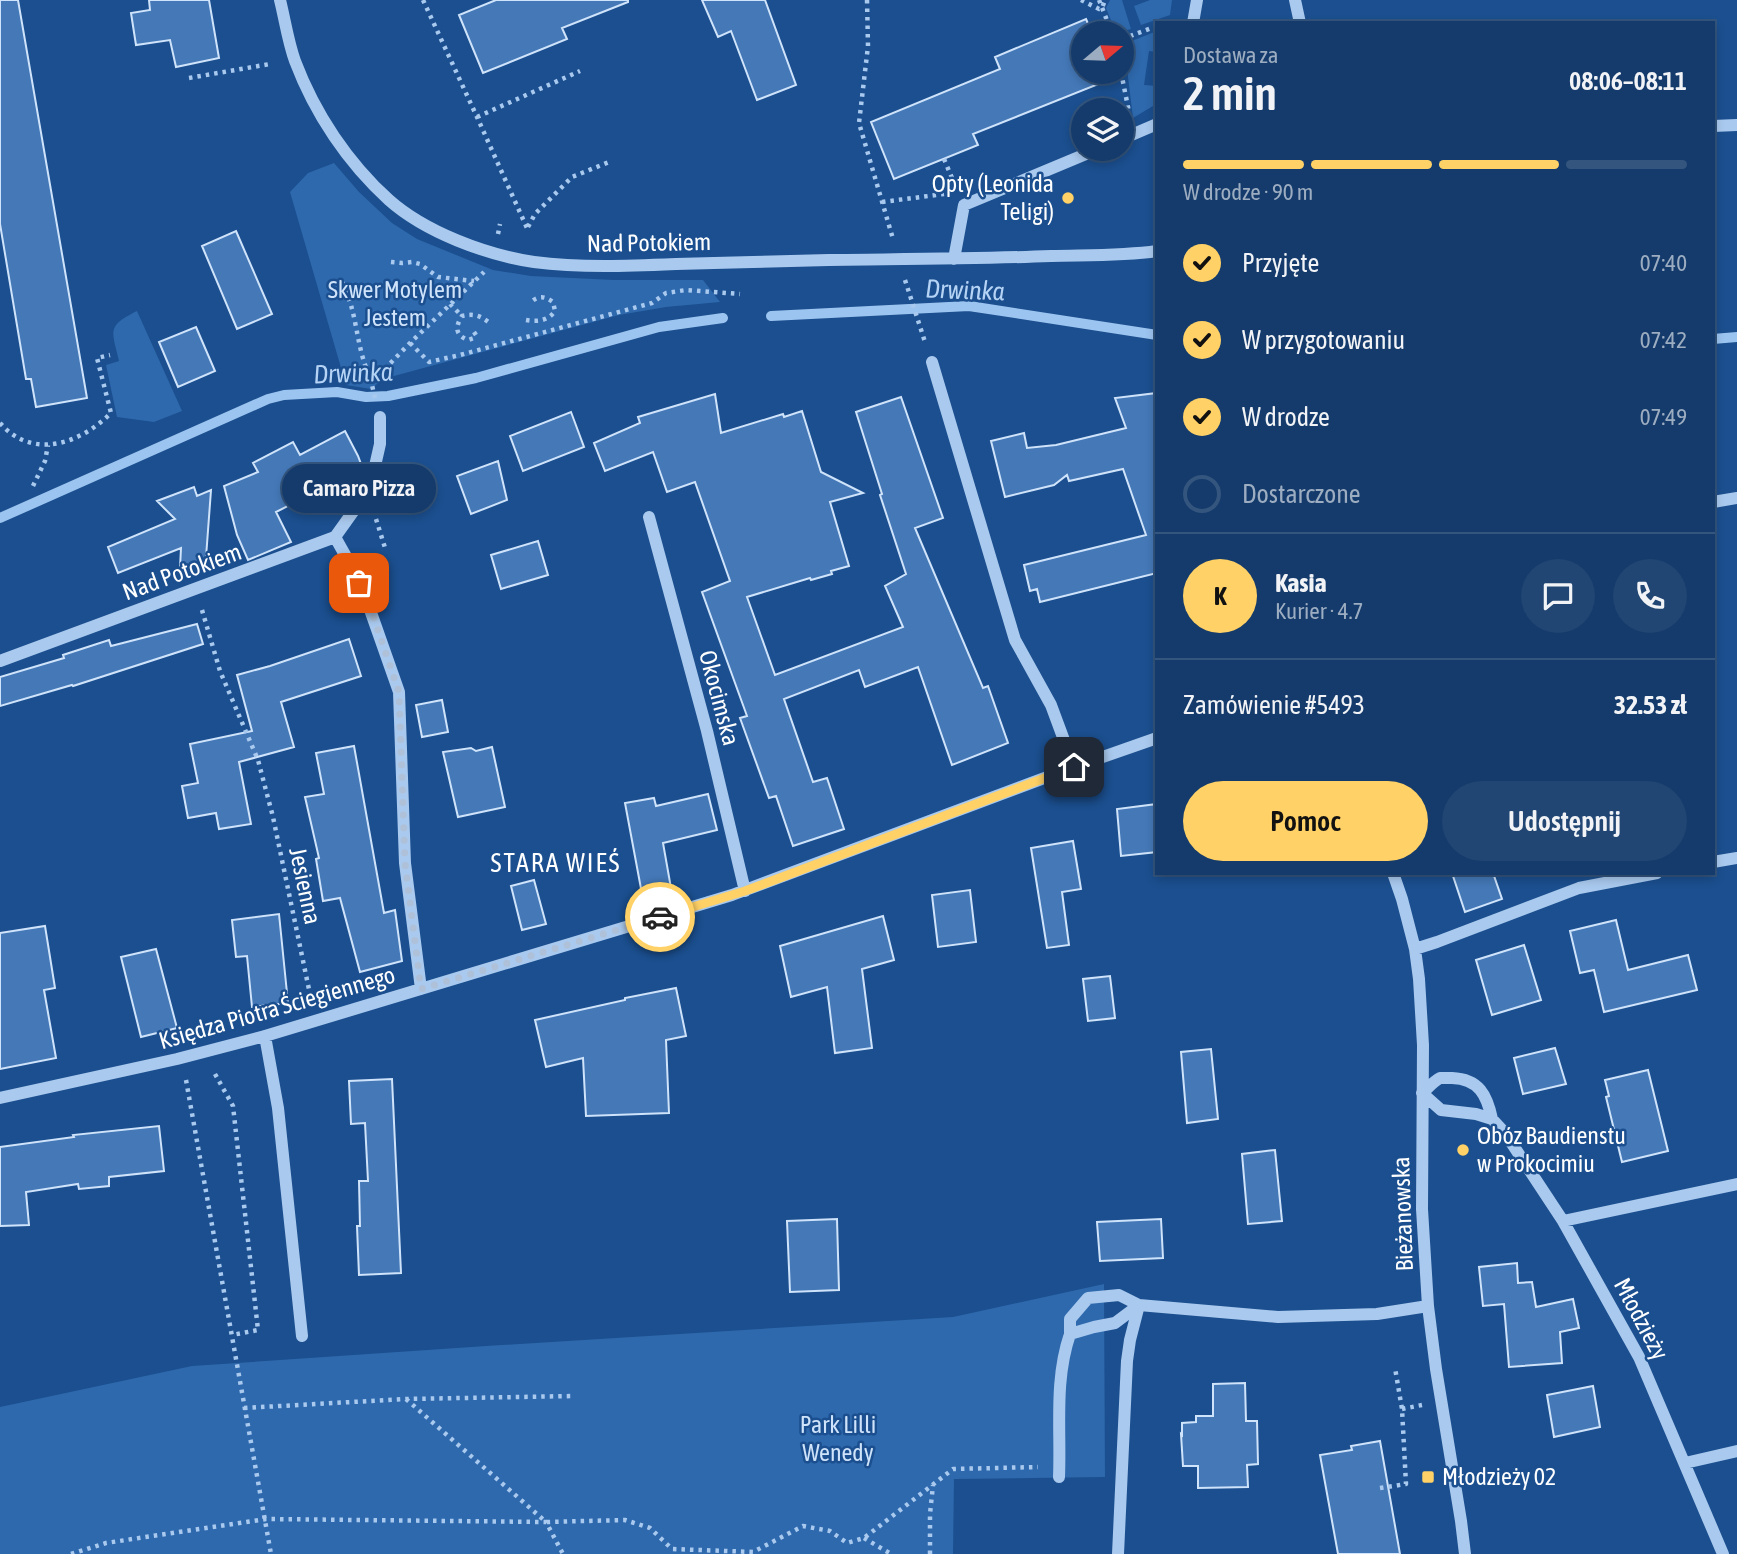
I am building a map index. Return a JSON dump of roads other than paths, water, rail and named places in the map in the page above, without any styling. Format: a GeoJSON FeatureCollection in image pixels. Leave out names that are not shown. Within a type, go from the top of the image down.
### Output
{"type":"FeatureCollection","features":[{"type":"Feature","properties":{"kind":"street","name":"Nad Potokiem"},"geometry":{"type":"LineString","coordinates":[[280,0],[296,63],[311,99],[347,156],[390,201],[415,219],[454,239],[494,253],[564,264],[645,265],[954,259],[1155,251]]}},
{"type":"Feature","properties":{"kind":"street"},"geometry":{"type":"LineString","coordinates":[[1193,21],[1197,0]]}},
{"type":"Feature","properties":{"kind":"street"},"geometry":{"type":"LineString","coordinates":[[1295,0],[1300,21]]}},
{"type":"Feature","properties":{"kind":"street"},"geometry":{"type":"LineString","coordinates":[[1715,126],[1737,124]]}},
{"type":"Feature","properties":{"kind":"street"},"geometry":{"type":"LineString","coordinates":[[1134,133],[1155,125]]}},
{"type":"Feature","properties":{"kind":"street"},"geometry":{"type":"LineString","coordinates":[[954,259],[964,205],[1071,160]]}},
{"type":"Feature","properties":{"kind":"street"},"geometry":{"type":"LineString","coordinates":[[932,362],[1015,640],[1051,705],[1074,767]]}},
{"type":"Feature","properties":{"kind":"street"},"geometry":{"type":"LineString","coordinates":[[380,417],[380,444],[370,488],[335,537],[369,604],[399,692],[405,863],[421,989]]}},
{"type":"Feature","properties":{"kind":"street"},"geometry":{"type":"LineString","coordinates":[[1715,502],[1737,498]]}},
{"type":"Feature","properties":{"kind":"street","name":"Okocimska"},"geometry":{"type":"LineString","coordinates":[[649,517],[707,731],[745,891]]}},
{"type":"Feature","properties":{"kind":"street","name":"Nad Potokiem"},"geometry":{"type":"LineString","coordinates":[[0,661],[335,537]]}},
{"type":"Feature","properties":{"kind":"street","name":"Księdza Piotra Ściegiennego"},"geometry":{"type":"LineString","coordinates":[[0,1098],[177,1059],[265,1036],[745,891],[1155,739]]}},
{"type":"Feature","properties":{"kind":"street"},"geometry":{"type":"LineString","coordinates":[[1715,862],[1737,858]]}},
{"type":"Feature","properties":{"kind":"street","name":"Bieżanowska"},"geometry":{"type":"LineString","coordinates":[[1394,875],[1415,949],[1422,1012],[1422,1209],[1428,1306],[1434,1361],[1465,1554]]}},
{"type":"Feature","properties":{"kind":"street"},"geometry":{"type":"LineString","coordinates":[[1415,949],[1579,888],[1647,875]]}},
{"type":"Feature","properties":{"kind":"street"},"geometry":{"type":"LineString","coordinates":[[265,1036],[278,1108],[302,1336]]}},
{"type":"Feature","properties":{"kind":"street","name":"Młodzieży"},"geometry":{"type":"LineString","coordinates":[[1422,1093],[1440,1078],[1460,1079],[1479,1088],[1489,1101],[1492,1119],[1563,1221],[1639,1357],[1723,1554]]}},
{"type":"Feature","properties":{"kind":"street"},"geometry":{"type":"LineString","coordinates":[[1422,1093],[1441,1110],[1476,1114],[1492,1119]]}},
{"type":"Feature","properties":{"kind":"street"},"geometry":{"type":"LineString","coordinates":[[1563,1221],[1737,1184]]}},
{"type":"Feature","properties":{"kind":"street"},"geometry":{"type":"LineString","coordinates":[[1059,1472],[1059,1394],[1064,1352],[1070,1334],[1070,1319],[1088,1298],[1119,1295],[1139,1304],[1278,1317],[1377,1314],[1428,1306]]}},
{"type":"Feature","properties":{"kind":"street"},"geometry":{"type":"LineString","coordinates":[[1070,1334],[1115,1323],[1139,1304]]}},
{"type":"Feature","properties":{"kind":"street"},"geometry":{"type":"LineString","coordinates":[[1118,1554],[1127,1362],[1139,1304]]}},
{"type":"Feature","properties":{"kind":"street"},"geometry":{"type":"LineString","coordinates":[[1685,1462],[1737,1451]]}},
{"type":"Feature","properties":{"kind":"waterway","name":"Drwinka"},"geometry":{"type":"LineString","coordinates":[[771,316],[969,306],[1155,335]]}},
{"type":"Feature","properties":{"kind":"waterway","name":"Drwinka"},"geometry":{"type":"LineString","coordinates":[[0,518],[268,399],[284,395],[337,392],[366,397],[388,396],[476,378],[659,327],[723,318]]}},
{"type":"Feature","properties":{"kind":"waterway","name":"Drwinka"},"geometry":{"type":"LineString","coordinates":[[1715,339],[1737,337]]}},
{"type":"Feature","properties":{"kind":"place","name":"Opty (Leonida Teligi)"},"geometry":{"type":"Point","coordinates":[1068,198]}},
{"type":"Feature","properties":{"kind":"place","name":"Camaro Pizza"},"geometry":{"type":"Point","coordinates":[359,583]}},
{"type":"Feature","properties":{"kind":"place","name":"Obóz Baudienstu w Prokocimiu"},"geometry":{"type":"Point","coordinates":[1463,1150]}},
{"type":"Feature","properties":{"kind":"place","name":"Młodzieży 02"},"geometry":{"type":"Point","coordinates":[1428,1477]}},
{"type":"Feature","properties":{"kind":"district","name":"STARA WIEŚ"},"geometry":{"type":"Point","coordinates":[556,863]}},
{"type":"Feature","properties":{"kind":"park label","name":"Skwer Motylem Jestem"},"geometry":{"type":"Point","coordinates":[395,304]}},
{"type":"Feature","properties":{"kind":"park label","name":"Park Lilli Wenedy"},"geometry":{"type":"Point","coordinates":[838,1439]}}]}
